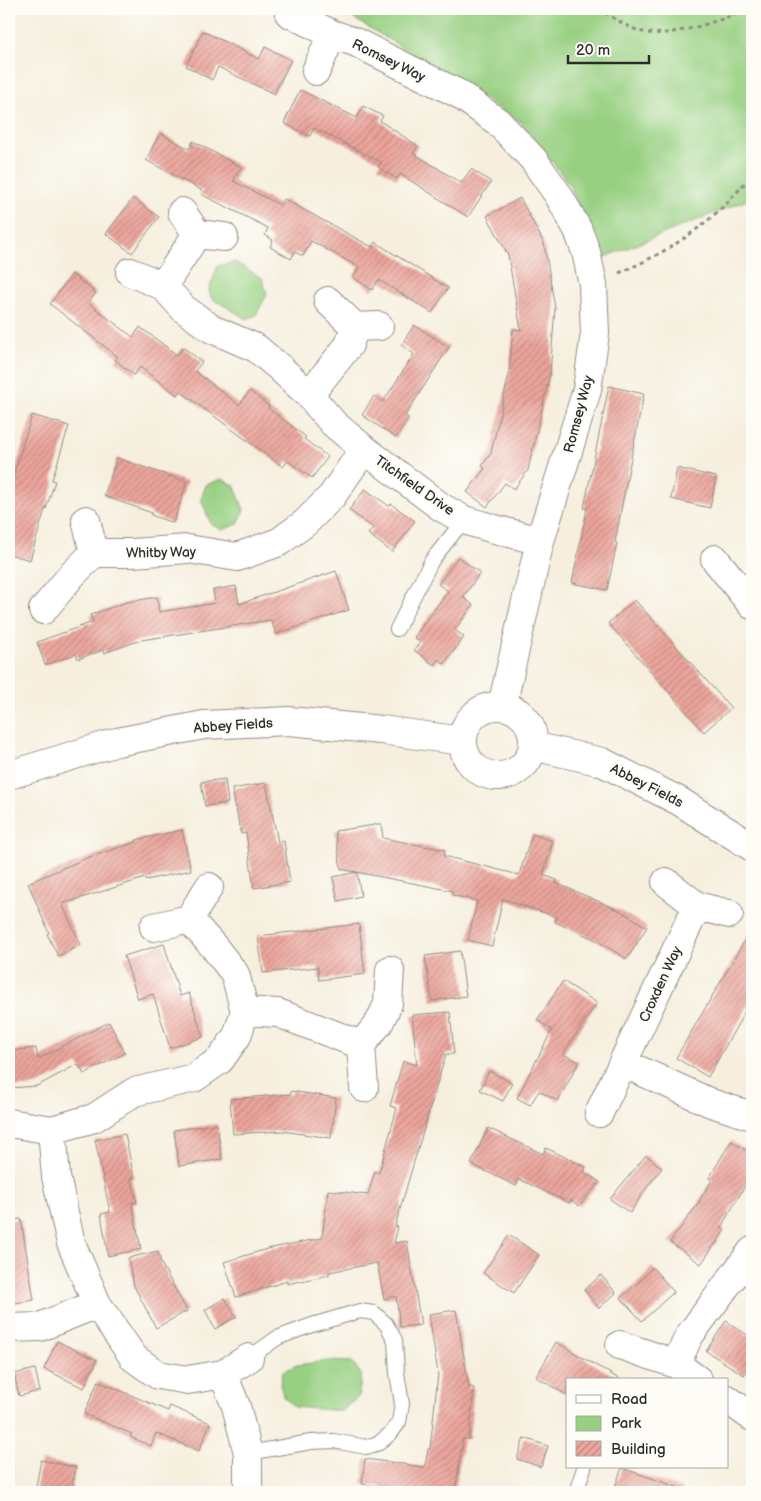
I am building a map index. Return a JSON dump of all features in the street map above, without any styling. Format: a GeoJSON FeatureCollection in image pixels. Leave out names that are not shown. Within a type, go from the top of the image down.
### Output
{"type":"FeatureCollection","features":[{"type":"Feature","properties":{"kind":"street","name":"Romsey Way"},"geometry":{"type":"LineString","coordinates":[[289,13],[332,34],[355,42],[459,94],[498,122],[533,159],[559,196],[578,230],[586,252],[593,284],[595,332],[587,390],[540,541],[502,706]]}},
{"type":"Feature","properties":{"kind":"street"},"geometry":{"type":"LineString","coordinates":[[316,71],[332,34]]}},
{"type":"Feature","properties":{"kind":"street"},"geometry":{"type":"LineString","coordinates":[[163,286],[211,236],[182,212]]}},
{"type":"Feature","properties":{"kind":"street","name":"Titchfield Drive"},"geometry":{"type":"LineString","coordinates":[[130,272],[163,286],[184,309],[212,329],[256,348],[309,395],[334,424],[441,507],[464,520],[540,541]]}},
{"type":"Feature","properties":{"kind":"street"},"geometry":{"type":"LineString","coordinates":[[309,395],[367,327],[328,301]]}},
{"type":"Feature","properties":{"kind":"street","name":"Whitby Way"},"geometry":{"type":"LineString","coordinates":[[94,553],[132,553],[188,549],[237,557],[279,542],[306,523],[332,496],[364,449]]}},
{"type":"Feature","properties":{"kind":"street"},"geometry":{"type":"LineString","coordinates":[[43,610],[71,576],[94,553],[86,520]]}},
{"type":"Feature","properties":{"kind":"street"},"geometry":{"type":"LineString","coordinates":[[715,559],[752,605]]}},
{"type":"Feature","properties":{"kind":"street"},"geometry":{"type":"LineString","coordinates":[[502,706],[512,709],[529,724],[533,735],[533,746],[529,758],[523,766],[513,773],[502,776],[485,773],[471,763],[463,741],[471,720],[480,712],[490,707],[502,706]]}},
{"type":"Feature","properties":{"kind":"street","name":"Abbey Fields"},"geometry":{"type":"LineString","coordinates":[[9,776],[116,742],[204,725],[289,721],[381,730],[463,741]]}},
{"type":"Feature","properties":{"kind":"street","name":"Abbey Fields"},"geometry":{"type":"LineString","coordinates":[[533,746],[602,762],[679,800],[752,847]]}},
{"type":"Feature","properties":{"kind":"street"},"geometry":{"type":"LineString","coordinates":[[666,882],[697,906],[729,914]]}},
{"type":"Feature","properties":{"kind":"street"},"geometry":{"type":"LineString","coordinates":[[154,927],[189,919],[210,887]]}},
{"type":"Feature","properties":{"kind":"street","name":"Croxden Way"},"geometry":{"type":"LineString","coordinates":[[599,1113],[697,906]]}},
{"type":"Feature","properties":{"kind":"street"},"geometry":{"type":"LineString","coordinates":[[9,1123],[52,1130],[94,1118],[134,1092],[194,1078],[220,1060],[237,1036],[245,1011],[235,974],[189,919]]}},
{"type":"Feature","properties":{"kind":"street"},"geometry":{"type":"LineString","coordinates":[[364,1088],[361,1045],[379,1023],[388,1004],[390,970]]}},
{"type":"Feature","properties":{"kind":"street"},"geometry":{"type":"LineString","coordinates":[[245,1011],[278,1013],[361,1045]]}},
{"type":"Feature","properties":{"kind":"street"},"geometry":{"type":"LineString","coordinates":[[623,1063],[711,1103],[752,1116]]}},
{"type":"Feature","properties":{"kind":"street"},"geometry":{"type":"LineString","coordinates":[[52,1130],[56,1176],[71,1243],[97,1304],[134,1358],[158,1374],[188,1380],[223,1374],[250,1358]]}},
{"type":"Feature","properties":{"kind":"street"},"geometry":{"type":"LineString","coordinates":[[676,1364],[689,1336],[752,1251]]}},
{"type":"Feature","properties":{"kind":"street"},"geometry":{"type":"LineString","coordinates":[[9,1328],[40,1327],[97,1304]]}},
{"type":"Feature","properties":{"kind":"street"},"geometry":{"type":"LineString","coordinates":[[620,1344],[676,1364],[695,1378]]}},
{"type":"Feature","properties":{"kind":"street"},"geometry":{"type":"LineString","coordinates":[[223,1374],[236,1406],[248,1453],[248,1492]]}},
{"type":"Feature","properties":{"kind":"street"},"geometry":{"type":"LineString","coordinates":[[728,1401],[752,1417]]}},
{"type":"Feature","properties":{"kind":"lane"},"geometry":{"type":"LineString","coordinates":[[397,629],[432,560],[464,520]]}},
{"type":"Feature","properties":{"kind":"lane"},"geometry":{"type":"LineString","coordinates":[[248,1453],[311,1442],[334,1441],[366,1447],[379,1443],[391,1433],[399,1422],[402,1404],[397,1374],[395,1340],[386,1324],[374,1313],[360,1311],[312,1325],[277,1338],[250,1358]]}},
{"type":"Feature","properties":{"kind":"lane"},"geometry":{"type":"LineString","coordinates":[[576,1492],[584,1468]]}},
{"type":"Feature","properties":{"kind":"path"},"geometry":{"type":"LineString","coordinates":[[598,9],[642,32],[669,33],[752,9]]}},
{"type":"Feature","properties":{"kind":"path"},"geometry":{"type":"LineString","coordinates":[[593,284],[648,261],[692,234],[736,194],[752,174]]}},
{"type":"Feature","properties":{"kind":"green space"},"geometry":{"type":"Polygon","coordinates":[[[338,9],[752,9],[752,198],[600,259],[570,185],[521,122],[338,9]]]}},
{"type":"Feature","properties":{"kind":"green space"},"geometry":{"type":"Polygon","coordinates":[[[235,262],[262,278],[267,294],[256,315],[247,319],[211,298],[209,289],[218,266],[235,262]]]}},
{"type":"Feature","properties":{"kind":"green space"},"geometry":{"type":"Polygon","coordinates":[[[221,479],[234,485],[244,510],[238,524],[222,530],[211,524],[201,499],[206,485],[221,479]]]}},
{"type":"Feature","properties":{"kind":"green space"},"geometry":{"type":"Polygon","coordinates":[[[328,1361],[352,1362],[361,1374],[359,1396],[342,1411],[294,1407],[284,1397],[280,1385],[283,1371],[297,1365],[328,1361]]]}},
{"type":"Feature","properties":{"kind":"building"},"geometry":{"type":"Polygon","coordinates":[[[203,31],[259,59],[265,47],[291,60],[274,94],[218,67],[212,80],[186,66],[203,31]]]}},
{"type":"Feature","properties":{"kind":"building"},"geometry":{"type":"Polygon","coordinates":[[[300,90],[357,118],[363,106],[383,116],[380,121],[418,146],[413,153],[461,183],[471,169],[491,182],[468,217],[400,174],[397,179],[378,167],[381,162],[314,128],[310,136],[284,123],[300,90]]]}},
{"type":"Feature","properties":{"kind":"building"},"geometry":{"type":"Polygon","coordinates":[[[160,133],[189,149],[193,141],[241,167],[233,181],[280,205],[284,199],[372,247],[375,242],[448,288],[432,313],[379,280],[372,290],[353,277],[359,267],[311,241],[303,256],[295,252],[291,259],[270,247],[273,240],[265,235],[268,228],[201,194],[203,191],[146,160],[160,133]]]}},
{"type":"Feature","properties":{"kind":"building"},"geometry":{"type":"Polygon","coordinates":[[[133,198],[159,217],[132,253],[106,234],[133,198]]]}},
{"type":"Feature","properties":{"kind":"building"},"geometry":{"type":"Polygon","coordinates":[[[520,198],[544,243],[555,308],[550,374],[528,470],[514,489],[505,483],[487,507],[467,492],[485,468],[482,466],[491,453],[509,374],[513,329],[521,330],[508,255],[487,216],[520,198]]]}},
{"type":"Feature","properties":{"kind":"building"},"geometry":{"type":"Polygon","coordinates":[[[72,274],[96,293],[88,303],[133,337],[140,327],[177,355],[183,347],[202,362],[195,371],[239,405],[250,391],[269,406],[268,408],[306,437],[304,439],[328,457],[312,478],[288,461],[283,467],[180,391],[177,395],[140,367],[134,375],[115,360],[118,357],[50,304],[72,274]]]}},
{"type":"Feature","properties":{"kind":"building"},"geometry":{"type":"Polygon","coordinates":[[[414,325],[449,347],[405,416],[409,418],[396,438],[362,415],[374,396],[383,402],[414,354],[401,345],[414,325]]]}},
{"type":"Feature","properties":{"kind":"building"},"geometry":{"type":"Polygon","coordinates":[[[609,386],[644,394],[607,590],[572,583],[587,509],[584,508],[609,386]]]}},
{"type":"Feature","properties":{"kind":"building"},"geometry":{"type":"Polygon","coordinates":[[[32,415],[69,426],[52,480],[55,481],[30,560],[9,554],[9,490],[32,415]]]}},
{"type":"Feature","properties":{"kind":"building"},"geometry":{"type":"Polygon","coordinates":[[[117,458],[187,482],[173,523],[151,515],[152,513],[104,496],[117,458]]]}},
{"type":"Feature","properties":{"kind":"building"},"geometry":{"type":"Polygon","coordinates":[[[677,468],[716,477],[710,508],[671,499],[677,468]]]}},
{"type":"Feature","properties":{"kind":"building"},"geometry":{"type":"Polygon","coordinates":[[[365,489],[415,521],[392,552],[368,534],[373,528],[349,510],[365,489]]]}},
{"type":"Feature","properties":{"kind":"building"},"geometry":{"type":"Polygon","coordinates":[[[458,557],[480,573],[463,597],[473,605],[455,630],[464,637],[444,664],[438,659],[434,665],[414,650],[420,642],[414,637],[448,591],[438,584],[458,557]]]}},
{"type":"Feature","properties":{"kind":"building"},"geometry":{"type":"Polygon","coordinates":[[[336,571],[349,610],[276,634],[271,620],[141,640],[104,653],[103,650],[78,659],[76,654],[45,665],[37,642],[93,622],[90,615],[127,602],[157,597],[159,612],[215,603],[213,590],[236,586],[239,604],[336,571]]]}},
{"type":"Feature","properties":{"kind":"building"},"geometry":{"type":"Polygon","coordinates":[[[635,600],[731,708],[704,732],[608,623],[635,600]]]}},
{"type":"Feature","properties":{"kind":"building"},"geometry":{"type":"Polygon","coordinates":[[[225,779],[228,803],[205,806],[201,782],[225,779]]]}},
{"type":"Feature","properties":{"kind":"building"},"geometry":{"type":"Polygon","coordinates":[[[266,783],[278,842],[284,841],[290,882],[254,888],[246,833],[241,834],[232,789],[266,783]]]}},
{"type":"Feature","properties":{"kind":"building"},"geometry":{"type":"Polygon","coordinates":[[[381,824],[383,838],[445,850],[444,856],[519,875],[532,834],[553,841],[543,875],[557,880],[556,883],[621,911],[647,927],[627,959],[594,939],[555,922],[557,917],[503,899],[492,946],[468,940],[477,901],[452,895],[453,891],[341,869],[335,831],[381,824]]]}},
{"type":"Feature","properties":{"kind":"building"},"geometry":{"type":"Polygon","coordinates":[[[182,830],[191,870],[146,880],[145,878],[62,904],[81,945],[58,956],[47,934],[49,933],[28,883],[89,857],[137,842],[136,840],[182,830]]]}},
{"type":"Feature","properties":{"kind":"building"},"geometry":{"type":"Polygon","coordinates":[[[357,872],[361,896],[338,901],[333,877],[357,872]]]}},
{"type":"Feature","properties":{"kind":"building"},"geometry":{"type":"Polygon","coordinates":[[[359,924],[365,974],[319,980],[318,967],[263,973],[258,936],[359,924]]]}},
{"type":"Feature","properties":{"kind":"building"},"geometry":{"type":"Polygon","coordinates":[[[752,928],[752,999],[708,1077],[676,1058],[752,928]]]}},
{"type":"Feature","properties":{"kind":"building"},"geometry":{"type":"Polygon","coordinates":[[[164,944],[180,996],[189,993],[203,1037],[170,1048],[153,994],[138,999],[124,956],[164,944]]]}},
{"type":"Feature","properties":{"kind":"building"},"geometry":{"type":"Polygon","coordinates":[[[460,951],[466,996],[432,1001],[425,956],[460,951]]]}},
{"type":"Feature","properties":{"kind":"building"},"geometry":{"type":"Polygon","coordinates":[[[563,981],[597,1003],[563,1054],[579,1062],[558,1101],[539,1091],[530,1105],[517,1098],[552,1030],[537,1020],[563,981]]]}},
{"type":"Feature","properties":{"kind":"building"},"geometry":{"type":"Polygon","coordinates":[[[450,1012],[454,1054],[446,1054],[395,1226],[398,1227],[394,1243],[407,1241],[421,1325],[400,1327],[396,1296],[384,1299],[377,1263],[329,1272],[329,1275],[287,1284],[287,1281],[236,1297],[224,1262],[267,1249],[322,1238],[328,1190],[368,1195],[375,1171],[379,1173],[397,1108],[390,1106],[403,1061],[417,1065],[412,1015],[450,1012]]]}},
{"type":"Feature","properties":{"kind":"building"},"geometry":{"type":"Polygon","coordinates":[[[109,1022],[125,1053],[84,1074],[78,1064],[37,1086],[9,1088],[9,1051],[36,1048],[38,1059],[109,1022]]]}},
{"type":"Feature","properties":{"kind":"building"},"geometry":{"type":"Polygon","coordinates":[[[489,1071],[512,1083],[503,1101],[480,1090],[489,1071]]]}},
{"type":"Feature","properties":{"kind":"building"},"geometry":{"type":"Polygon","coordinates":[[[291,1091],[336,1098],[331,1138],[282,1131],[233,1134],[230,1099],[291,1094],[291,1091]]]}},
{"type":"Feature","properties":{"kind":"building"},"geometry":{"type":"Polygon","coordinates":[[[217,1124],[222,1159],[179,1166],[174,1130],[217,1124]]]}},
{"type":"Feature","properties":{"kind":"building"},"geometry":{"type":"Polygon","coordinates":[[[488,1128],[543,1154],[546,1148],[586,1167],[584,1172],[600,1182],[579,1206],[571,1200],[569,1203],[519,1179],[516,1186],[471,1164],[488,1128]]]}},
{"type":"Feature","properties":{"kind":"building"},"geometry":{"type":"Polygon","coordinates":[[[125,1134],[134,1178],[131,1178],[137,1202],[132,1203],[141,1249],[108,1256],[101,1214],[110,1212],[95,1140],[125,1134]]]}},
{"type":"Feature","properties":{"kind":"building"},"geometry":{"type":"Polygon","coordinates":[[[731,1141],[752,1154],[752,1174],[721,1227],[725,1230],[701,1264],[670,1242],[700,1201],[712,1180],[709,1178],[731,1141]]]}},
{"type":"Feature","properties":{"kind":"building"},"geometry":{"type":"Polygon","coordinates":[[[646,1155],[662,1168],[630,1213],[610,1199],[646,1155]]]}},
{"type":"Feature","properties":{"kind":"building"},"geometry":{"type":"Polygon","coordinates":[[[21,1219],[34,1300],[9,1304],[9,1220],[21,1219]]]}},
{"type":"Feature","properties":{"kind":"building"},"geometry":{"type":"Polygon","coordinates":[[[509,1235],[539,1255],[514,1293],[483,1273],[509,1235]]]}},
{"type":"Feature","properties":{"kind":"building"},"geometry":{"type":"Polygon","coordinates":[[[158,1251],[161,1263],[187,1311],[156,1328],[134,1286],[128,1258],[158,1251]]]}},
{"type":"Feature","properties":{"kind":"building"},"geometry":{"type":"Polygon","coordinates":[[[652,1267],[674,1292],[642,1321],[621,1298],[652,1267]]]}},
{"type":"Feature","properties":{"kind":"building"},"geometry":{"type":"Polygon","coordinates":[[[601,1275],[616,1293],[599,1308],[584,1290],[601,1275]]]}},
{"type":"Feature","properties":{"kind":"building"},"geometry":{"type":"Polygon","coordinates":[[[225,1298],[236,1317],[215,1329],[205,1310],[225,1298]]]}},
{"type":"Feature","properties":{"kind":"building"},"geometry":{"type":"Polygon","coordinates":[[[456,1310],[469,1387],[474,1388],[469,1439],[463,1439],[455,1492],[411,1492],[362,1484],[365,1459],[425,1467],[428,1449],[430,1449],[438,1374],[429,1314],[456,1310]]]}},
{"type":"Feature","properties":{"kind":"building"},"geometry":{"type":"Polygon","coordinates":[[[726,1321],[752,1338],[752,1362],[744,1375],[706,1351],[726,1321]]]}},
{"type":"Feature","properties":{"kind":"building"},"geometry":{"type":"Polygon","coordinates":[[[57,1341],[97,1360],[84,1388],[44,1369],[57,1341]]]}},
{"type":"Feature","properties":{"kind":"building"},"geometry":{"type":"Polygon","coordinates":[[[556,1342],[618,1378],[566,1378],[566,1394],[536,1377],[556,1342]]]}},
{"type":"Feature","properties":{"kind":"building"},"geometry":{"type":"Polygon","coordinates":[[[35,1369],[40,1391],[19,1396],[14,1374],[35,1369]]]}},
{"type":"Feature","properties":{"kind":"building"},"geometry":{"type":"Polygon","coordinates":[[[98,1381],[168,1411],[170,1406],[210,1423],[199,1451],[156,1433],[151,1446],[130,1437],[132,1434],[84,1414],[98,1381]]]}},
{"type":"Feature","properties":{"kind":"building"},"geometry":{"type":"Polygon","coordinates":[[[524,1438],[548,1446],[541,1467],[517,1459],[524,1438]]]}},
{"type":"Feature","properties":{"kind":"building"},"geometry":{"type":"Polygon","coordinates":[[[41,1460],[76,1467],[71,1492],[35,1492],[41,1460]]]}},
{"type":"Feature","properties":{"kind":"building"},"geometry":{"type":"Polygon","coordinates":[[[622,1468],[683,1489],[682,1492],[613,1492],[622,1468]]]}}]}
